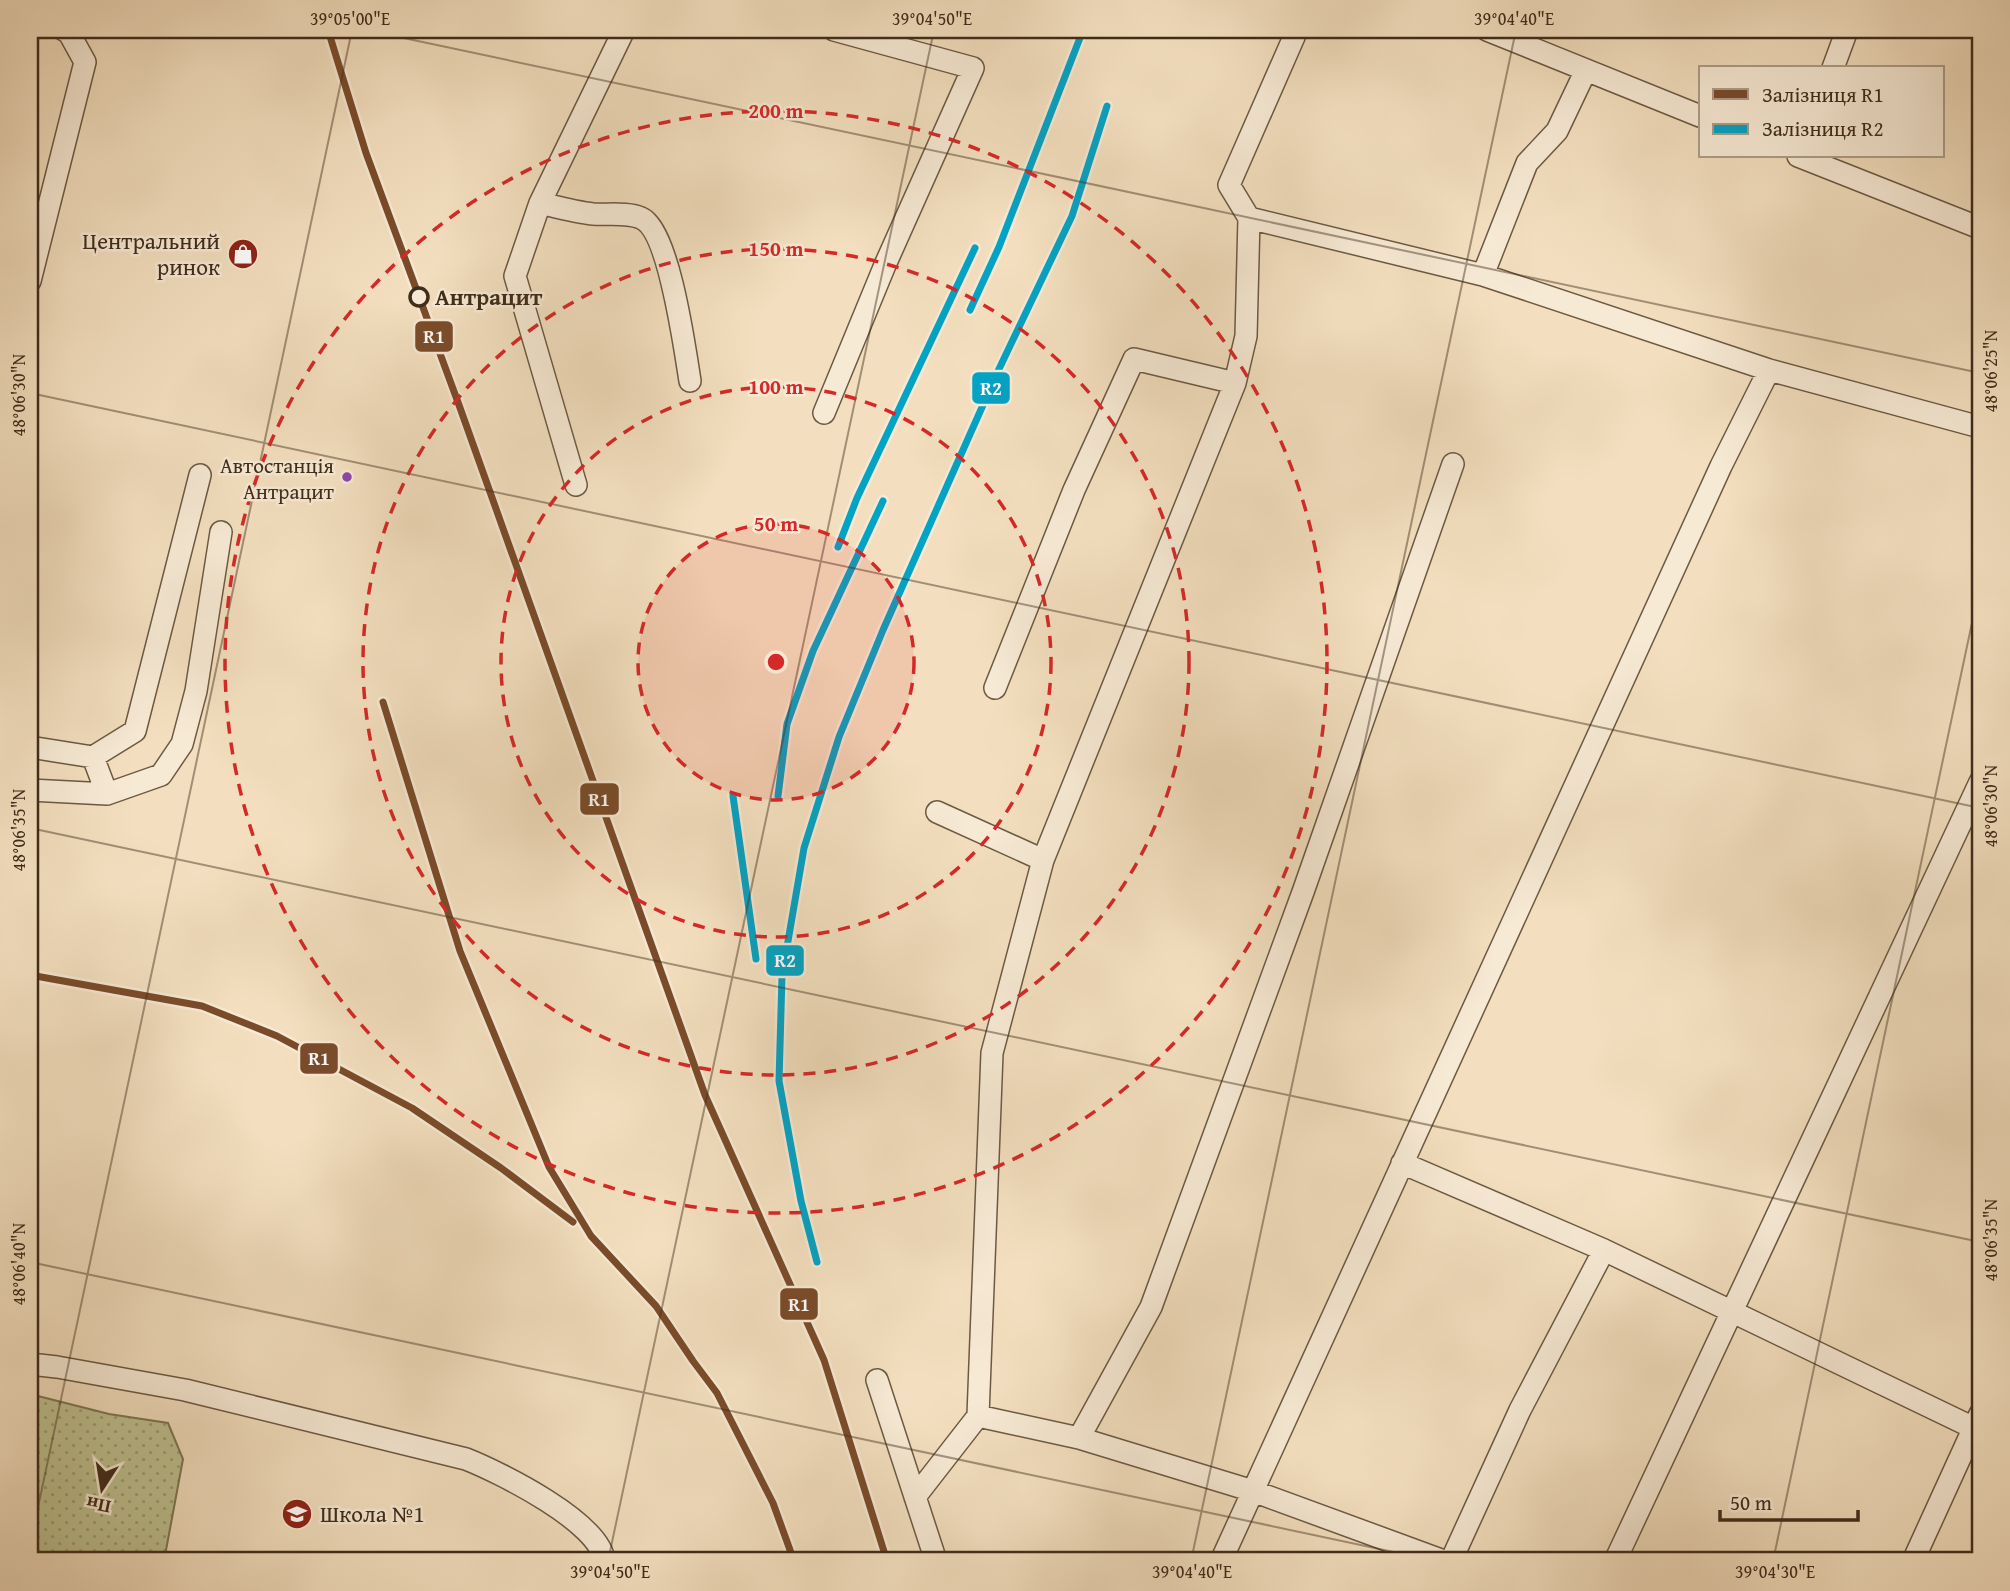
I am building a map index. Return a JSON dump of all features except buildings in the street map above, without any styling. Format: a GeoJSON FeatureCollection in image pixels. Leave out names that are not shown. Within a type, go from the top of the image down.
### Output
{"type":"FeatureCollection","features":[{"type":"Feature","properties":{"kind":"street"},"geometry":{"type":"LineString","coordinates":[[30,281],[85,62],[69,33],[64,30]]}},
{"type":"Feature","properties":{"kind":"street"},"geometry":{"type":"LineString","coordinates":[[576,485],[515,276],[540,203],[624,30]]}},
{"type":"Feature","properties":{"kind":"street"},"geometry":{"type":"LineString","coordinates":[[824,413],[885,265],[973,68],[834,30]]}},
{"type":"Feature","properties":{"kind":"street"},"geometry":{"type":"LineString","coordinates":[[915,1497],[978,1416],[992,1053],[1043,860],[1235,383],[1246,336],[1249,218],[1229,185],[1297,30]]}},
{"type":"Feature","properties":{"kind":"street"},"geometry":{"type":"LineString","coordinates":[[1487,30],[1699,116]]}},
{"type":"Feature","properties":{"kind":"street"},"geometry":{"type":"LineString","coordinates":[[1834,66],[1847,30]]}},
{"type":"Feature","properties":{"kind":"street"},"geometry":{"type":"LineString","coordinates":[[1483,275],[1527,163],[1557,131],[1586,70]]}},
{"type":"Feature","properties":{"kind":"street"},"geometry":{"type":"LineString","coordinates":[[1806,158],[1980,229]]}},
{"type":"Feature","properties":{"kind":"street"},"geometry":{"type":"LineString","coordinates":[[540,203],[590,214],[640,217],[650,223],[661,243],[668,269],[690,381]]}},
{"type":"Feature","properties":{"kind":"street"},"geometry":{"type":"LineString","coordinates":[[1249,218],[1483,275],[1769,370],[1980,427]]}},
{"type":"Feature","properties":{"kind":"street"},"geometry":{"type":"LineString","coordinates":[[995,688],[1074,490],[1134,359],[1235,383]]}},
{"type":"Feature","properties":{"kind":"street"},"geometry":{"type":"LineString","coordinates":[[1221,1561],[1721,466],[1769,370]]}},
{"type":"Feature","properties":{"kind":"street"},"geometry":{"type":"LineString","coordinates":[[1079,1438],[1151,1307],[1303,892],[1452,464]]}},
{"type":"Feature","properties":{"kind":"street"},"geometry":{"type":"LineString","coordinates":[[30,747],[93,757],[135,731],[200,475]]}},
{"type":"Feature","properties":{"kind":"street"},"geometry":{"type":"LineString","coordinates":[[30,790],[107,794],[161,775],[182,744],[196,691],[220,532]]}},
{"type":"Feature","properties":{"kind":"street"},"geometry":{"type":"LineString","coordinates":[[93,757],[107,794]]}},
{"type":"Feature","properties":{"kind":"street"},"geometry":{"type":"LineString","coordinates":[[1615,1561],[1980,782]]}},
{"type":"Feature","properties":{"kind":"street"},"geometry":{"type":"LineString","coordinates":[[937,812],[1043,860]]}},
{"type":"Feature","properties":{"kind":"street"},"geometry":{"type":"LineString","coordinates":[[1402,1163],[1604,1251],[1978,1424],[1913,1561]]}},
{"type":"Feature","properties":{"kind":"street"},"geometry":{"type":"LineString","coordinates":[[1451,1561],[1520,1410],[1604,1251]]}},
{"type":"Feature","properties":{"kind":"street"},"geometry":{"type":"LineString","coordinates":[[30,1364],[186,1390],[466,1459],[492,1469],[550,1503],[592,1537],[604,1554],[604,1561]]}},
{"type":"Feature","properties":{"kind":"street"},"geometry":{"type":"LineString","coordinates":[[877,1380],[936,1561]]}},
{"type":"Feature","properties":{"kind":"street"},"geometry":{"type":"LineString","coordinates":[[978,1416],[1079,1438],[1253,1491],[1444,1561]]}},
{"type":"Feature","properties":{"kind":"green space"},"geometry":{"type":"Polygon","coordinates":[[[30,1394],[109,1414],[168,1423],[183,1459],[164,1561],[30,1561],[30,1394]]]}},
{"type":"Feature","properties":{"kind":"rail line","name":"R1"},"geometry":{"type":"LineString","coordinates":[[328,30],[366,153],[459,405],[705,1095],[824,1360],[887,1561]]}},
{"type":"Feature","properties":{"kind":"rail line","name":"R2"},"geometry":{"type":"LineString","coordinates":[[970,310],[999,247],[1083,30]]}},
{"type":"Feature","properties":{"kind":"rail line","name":"R2"},"geometry":{"type":"LineString","coordinates":[[817,1262],[801,1201],[779,1081],[782,976],[804,848],[839,737],[883,630],[999,369],[1072,216],[1107,106]]}},
{"type":"Feature","properties":{"kind":"rail line","name":"R2"},"geometry":{"type":"LineString","coordinates":[[838,547],[857,498],[975,248]]}},
{"type":"Feature","properties":{"kind":"rail line","name":"R2"},"geometry":{"type":"LineString","coordinates":[[778,796],[787,724],[813,651],[883,501]]}},
{"type":"Feature","properties":{"kind":"rail line","name":"R1"},"geometry":{"type":"LineString","coordinates":[[383,702],[460,951],[549,1167],[591,1236],[656,1306],[717,1393],[773,1503],[794,1561]]}},
{"type":"Feature","properties":{"kind":"rail line","name":"R2"},"geometry":{"type":"LineString","coordinates":[[733,796],[756,959]]}},
{"type":"Feature","properties":{"kind":"rail line","name":"R1"},"geometry":{"type":"LineString","coordinates":[[30,975],[202,1006],[277,1036],[412,1108],[501,1168],[573,1222]]}},
{"type":"Feature","properties":{"kind":"place","name":"Центральний ринок"},"geometry":{"type":"Point","coordinates":[243,254]}},
{"type":"Feature","properties":{"kind":"place","name":"Антрацит"},"geometry":{"type":"Point","coordinates":[419,297]}},
{"type":"Feature","properties":{"kind":"place","name":"Автостанція Антрацит"},"geometry":{"type":"Point","coordinates":[347,477]}},
{"type":"Feature","properties":{"kind":"place","name":"Школа №1"},"geometry":{"type":"Point","coordinates":[297,1514]}}]}
